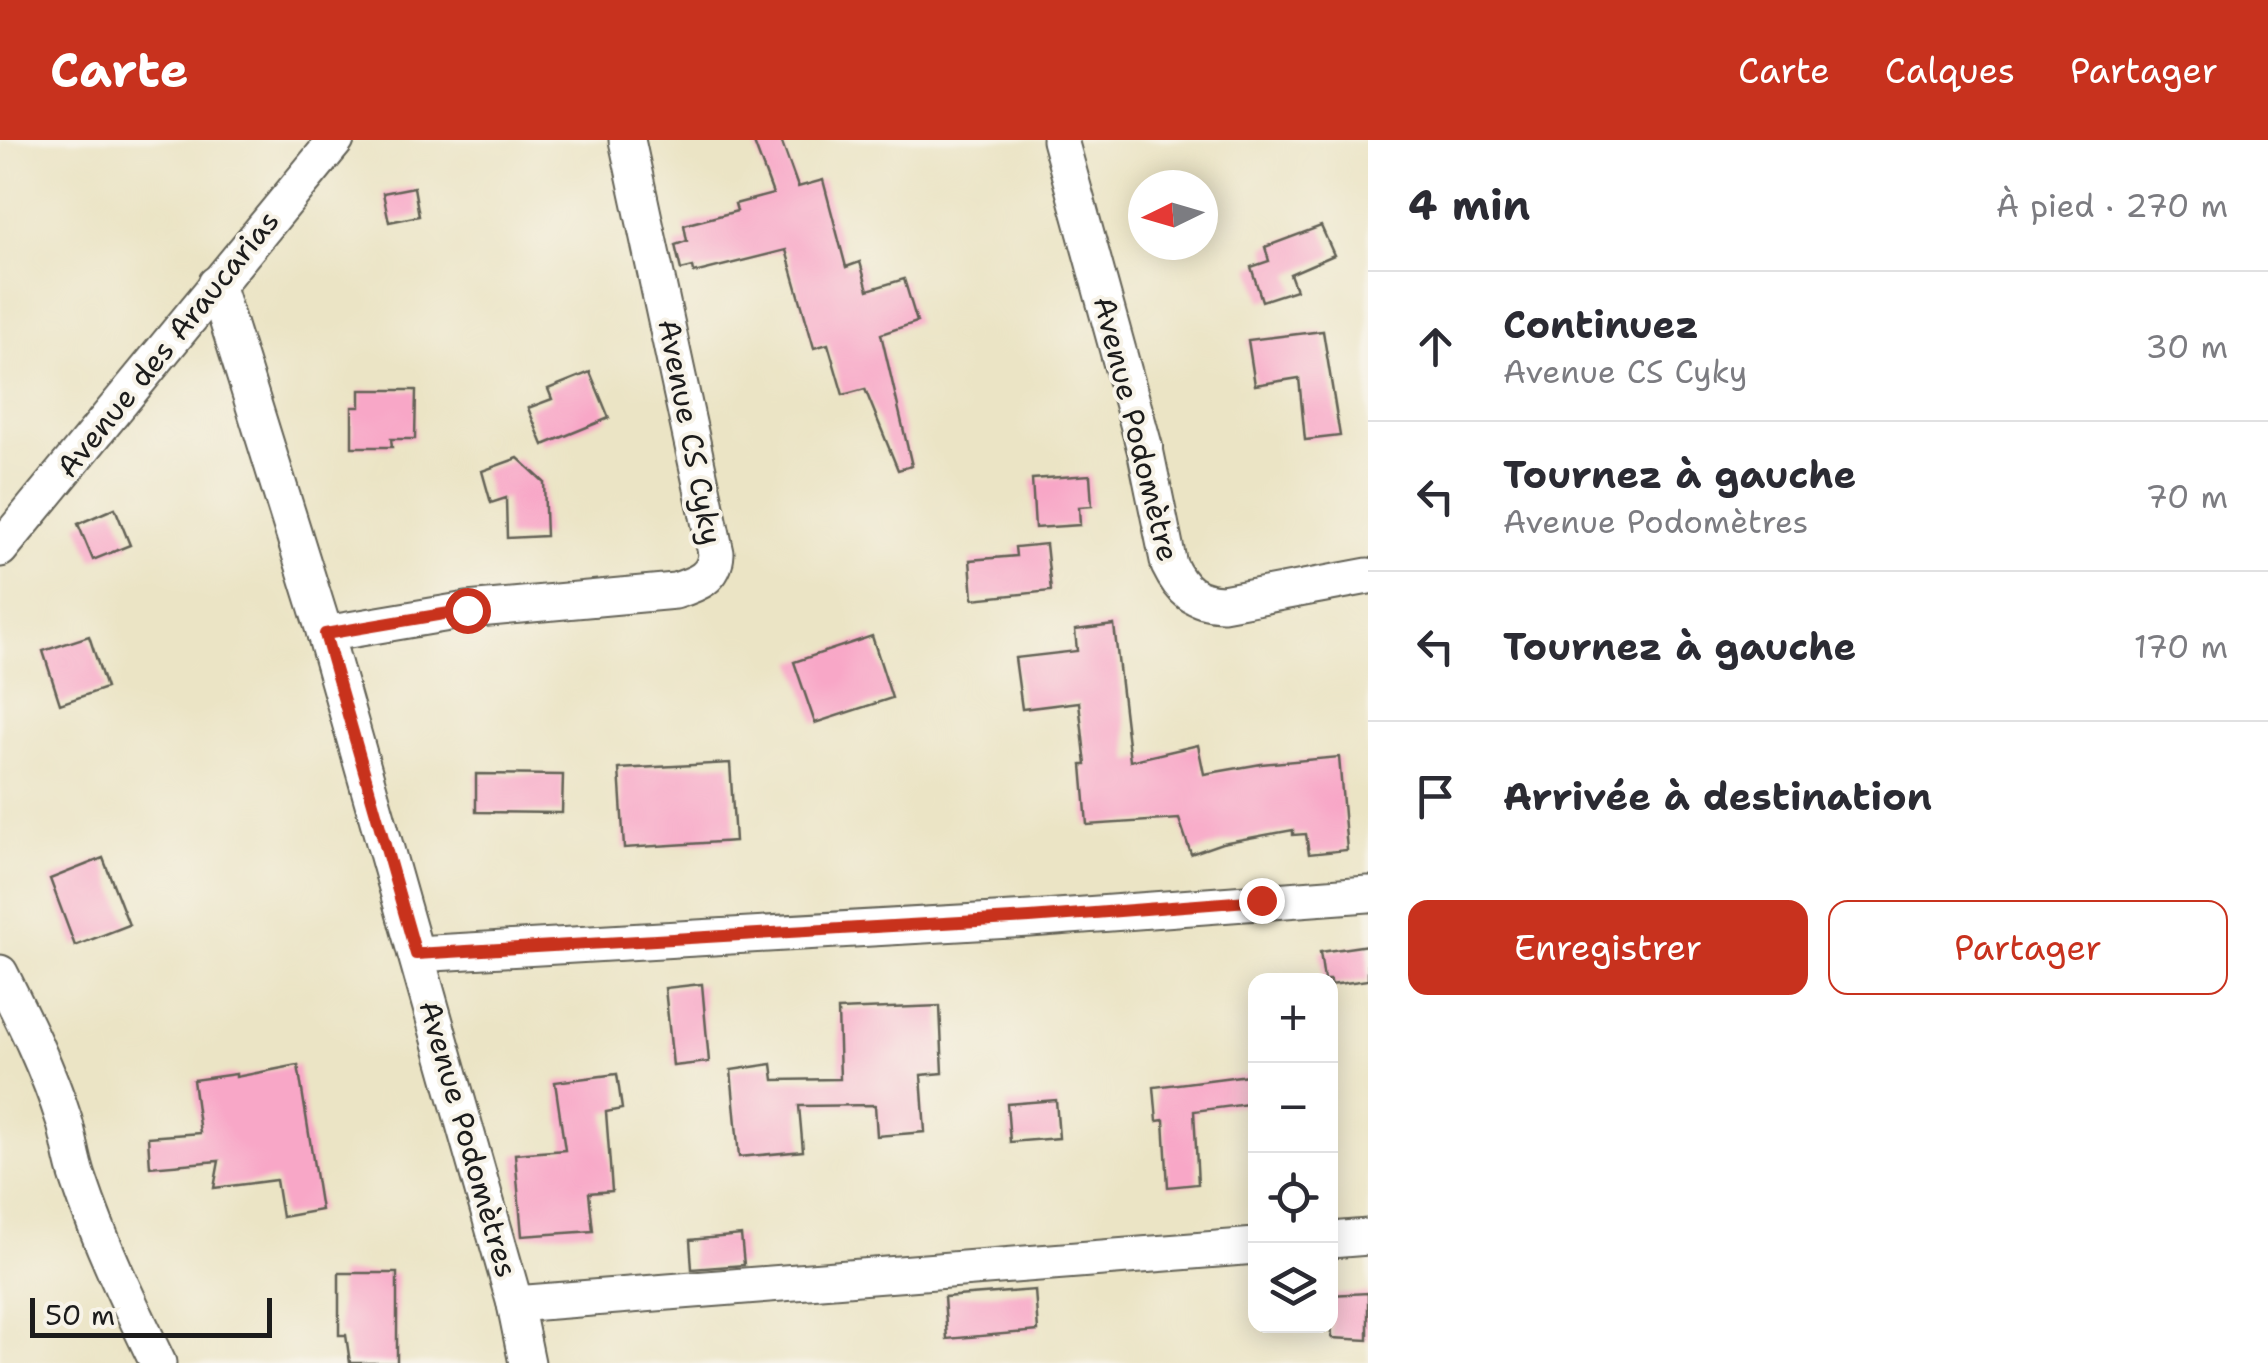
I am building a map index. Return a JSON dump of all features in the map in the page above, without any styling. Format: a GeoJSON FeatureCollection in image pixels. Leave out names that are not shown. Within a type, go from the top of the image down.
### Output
{"type":"FeatureCollection","features":[{"type":"Feature","properties":{"kind":"street","name":"Avenue des Araucarias"},"geometry":{"type":"LineString","coordinates":[[0,548],[336,140]]}},
{"type":"Feature","properties":{"kind":"street","name":"Avenue CS Cyky"},"geometry":{"type":"LineString","coordinates":[[325,634],[467,610],[675,591],[708,577],[715,566],[716,552],[627,140]]}},
{"type":"Feature","properties":{"kind":"street","name":"Avenue Podomètre"},"geometry":{"type":"LineString","coordinates":[[1060,140],[1145,449],[1168,564],[1176,582],[1205,602],[1223,603],[1367,577]]}},
{"type":"Feature","properties":{"kind":"street","name":"Avenue Podomètres"},"geometry":{"type":"LineString","coordinates":[[216,284],[325,634],[514,1304],[527,1363]]}},
{"type":"Feature","properties":{"kind":"street"},"geometry":{"type":"LineString","coordinates":[[416,954],[1368,894]]}},
{"type":"Feature","properties":{"kind":"street"},"geometry":{"type":"LineString","coordinates":[[0,972],[36,1043],[90,1211],[158,1363]]}},
{"type":"Feature","properties":{"kind":"street"},"geometry":{"type":"LineString","coordinates":[[1338,1239],[1368,1237]]}},
{"type":"Feature","properties":{"kind":"street"},"geometry":{"type":"LineString","coordinates":[[514,1304],[1248,1247]]}},
{"type":"Feature","properties":{"kind":"building"},"geometry":{"type":"Polygon","coordinates":[[[753,140],[781,140],[798,187],[823,180],[846,267],[860,262],[868,290],[904,279],[917,322],[881,334],[912,466],[898,470],[865,389],[843,395],[828,344],[814,348],[786,250],[694,273],[693,267],[681,270],[675,245],[687,241],[684,225],[737,211],[735,204],[773,194],[753,140]]]}},
{"type":"Feature","properties":{"kind":"building"},"geometry":{"type":"Polygon","coordinates":[[[414,187],[419,216],[389,222],[383,193],[414,187]]]}},
{"type":"Feature","properties":{"kind":"building"},"geometry":{"type":"Polygon","coordinates":[[[1321,226],[1334,255],[1290,274],[1296,290],[1262,301],[1251,267],[1269,261],[1265,247],[1321,226]]]}},
{"type":"Feature","properties":{"kind":"building"},"geometry":{"type":"Polygon","coordinates":[[[1323,331],[1340,436],[1305,440],[1299,378],[1255,385],[1248,340],[1323,331]]]}},
{"type":"Feature","properties":{"kind":"building"},"geometry":{"type":"Polygon","coordinates":[[[590,372],[609,418],[543,445],[528,408],[552,399],[548,389],[590,372]]]}},
{"type":"Feature","properties":{"kind":"building"},"geometry":{"type":"Polygon","coordinates":[[[360,390],[416,390],[415,439],[391,439],[392,447],[352,447],[352,407],[360,407],[360,390]]]}},
{"type":"Feature","properties":{"kind":"building"},"geometry":{"type":"Polygon","coordinates":[[[518,458],[544,482],[546,536],[507,538],[506,498],[491,503],[482,471],[518,458]]]}},
{"type":"Feature","properties":{"kind":"building"},"geometry":{"type":"Polygon","coordinates":[[[1090,475],[1092,506],[1079,507],[1080,525],[1035,528],[1032,479],[1090,475]]]}},
{"type":"Feature","properties":{"kind":"building"},"geometry":{"type":"Polygon","coordinates":[[[115,508],[130,545],[93,560],[78,524],[115,508]]]}},
{"type":"Feature","properties":{"kind":"building"},"geometry":{"type":"Polygon","coordinates":[[[1046,544],[1051,591],[973,599],[970,560],[1016,556],[1015,547],[1046,544]]]}},
{"type":"Feature","properties":{"kind":"building"},"geometry":{"type":"Polygon","coordinates":[[[1114,625],[1130,761],[1198,745],[1204,774],[1339,757],[1347,850],[1309,854],[1306,834],[1293,835],[1293,830],[1222,843],[1191,854],[1179,819],[1087,825],[1079,702],[1022,709],[1015,658],[1077,651],[1075,630],[1114,625]]]}},
{"type":"Feature","properties":{"kind":"building"},"geometry":{"type":"Polygon","coordinates":[[[89,636],[106,688],[60,704],[43,651],[89,636]]]}},
{"type":"Feature","properties":{"kind":"building"},"geometry":{"type":"Polygon","coordinates":[[[872,636],[892,698],[815,723],[794,662],[872,636]]]}},
{"type":"Feature","properties":{"kind":"building"},"geometry":{"type":"Polygon","coordinates":[[[730,763],[735,841],[624,848],[619,769],[730,763]]]}},
{"type":"Feature","properties":{"kind":"building"},"geometry":{"type":"Polygon","coordinates":[[[476,774],[563,775],[562,813],[476,812],[476,774]]]}},
{"type":"Feature","properties":{"kind":"building"},"geometry":{"type":"Polygon","coordinates":[[[103,858],[129,925],[75,946],[50,879],[103,858]]]}},
{"type":"Feature","properties":{"kind":"building"},"geometry":{"type":"Polygon","coordinates":[[[1368,945],[1368,980],[1338,984],[1338,973],[1323,973],[1320,952],[1368,945]]]}},
{"type":"Feature","properties":{"kind":"building"},"geometry":{"type":"Polygon","coordinates":[[[702,984],[709,1062],[673,1066],[665,988],[702,984]]]}},
{"type":"Feature","properties":{"kind":"building"},"geometry":{"type":"Polygon","coordinates":[[[940,1006],[943,1073],[921,1075],[925,1132],[877,1136],[875,1105],[799,1106],[803,1151],[739,1157],[731,1070],[772,1064],[774,1080],[840,1079],[838,1010],[940,1006]]]}},
{"type":"Feature","properties":{"kind":"building"},"geometry":{"type":"Polygon","coordinates":[[[298,1065],[321,1210],[282,1217],[276,1180],[214,1188],[219,1161],[150,1167],[148,1137],[200,1133],[193,1080],[236,1077],[298,1065]]]}},
{"type":"Feature","properties":{"kind":"building"},"geometry":{"type":"Polygon","coordinates":[[[617,1074],[622,1109],[606,1112],[612,1191],[589,1193],[593,1231],[522,1236],[515,1154],[565,1150],[555,1082],[617,1074]]]}},
{"type":"Feature","properties":{"kind":"building"},"geometry":{"type":"Polygon","coordinates":[[[1248,1075],[1248,1104],[1194,1111],[1198,1184],[1168,1187],[1164,1120],[1157,1121],[1154,1087],[1248,1075]]]}},
{"type":"Feature","properties":{"kind":"building"},"geometry":{"type":"Polygon","coordinates":[[[1056,1100],[1059,1138],[1010,1142],[1007,1104],[1056,1100]]]}},
{"type":"Feature","properties":{"kind":"building"},"geometry":{"type":"Polygon","coordinates":[[[741,1235],[744,1265],[692,1269],[690,1240],[741,1235]]]}},
{"type":"Feature","properties":{"kind":"building"},"geometry":{"type":"Polygon","coordinates":[[[339,1273],[397,1273],[397,1363],[350,1363],[346,1335],[339,1335],[339,1273]]]}},
{"type":"Feature","properties":{"kind":"building"},"geometry":{"type":"Polygon","coordinates":[[[1035,1290],[1038,1331],[947,1339],[944,1297],[1035,1290]]]}},
{"type":"Feature","properties":{"kind":"building"},"geometry":{"type":"Polygon","coordinates":[[[1368,1293],[1368,1340],[1332,1338],[1332,1333],[1338,1333],[1338,1295],[1368,1293]]]}},
{"type":"Feature","properties":{"kind":"route"},"geometry":{"type":"LineString","coordinates":[[467,610],[325,634],[416,954],[1157,910],[1261,900]]}}]}
